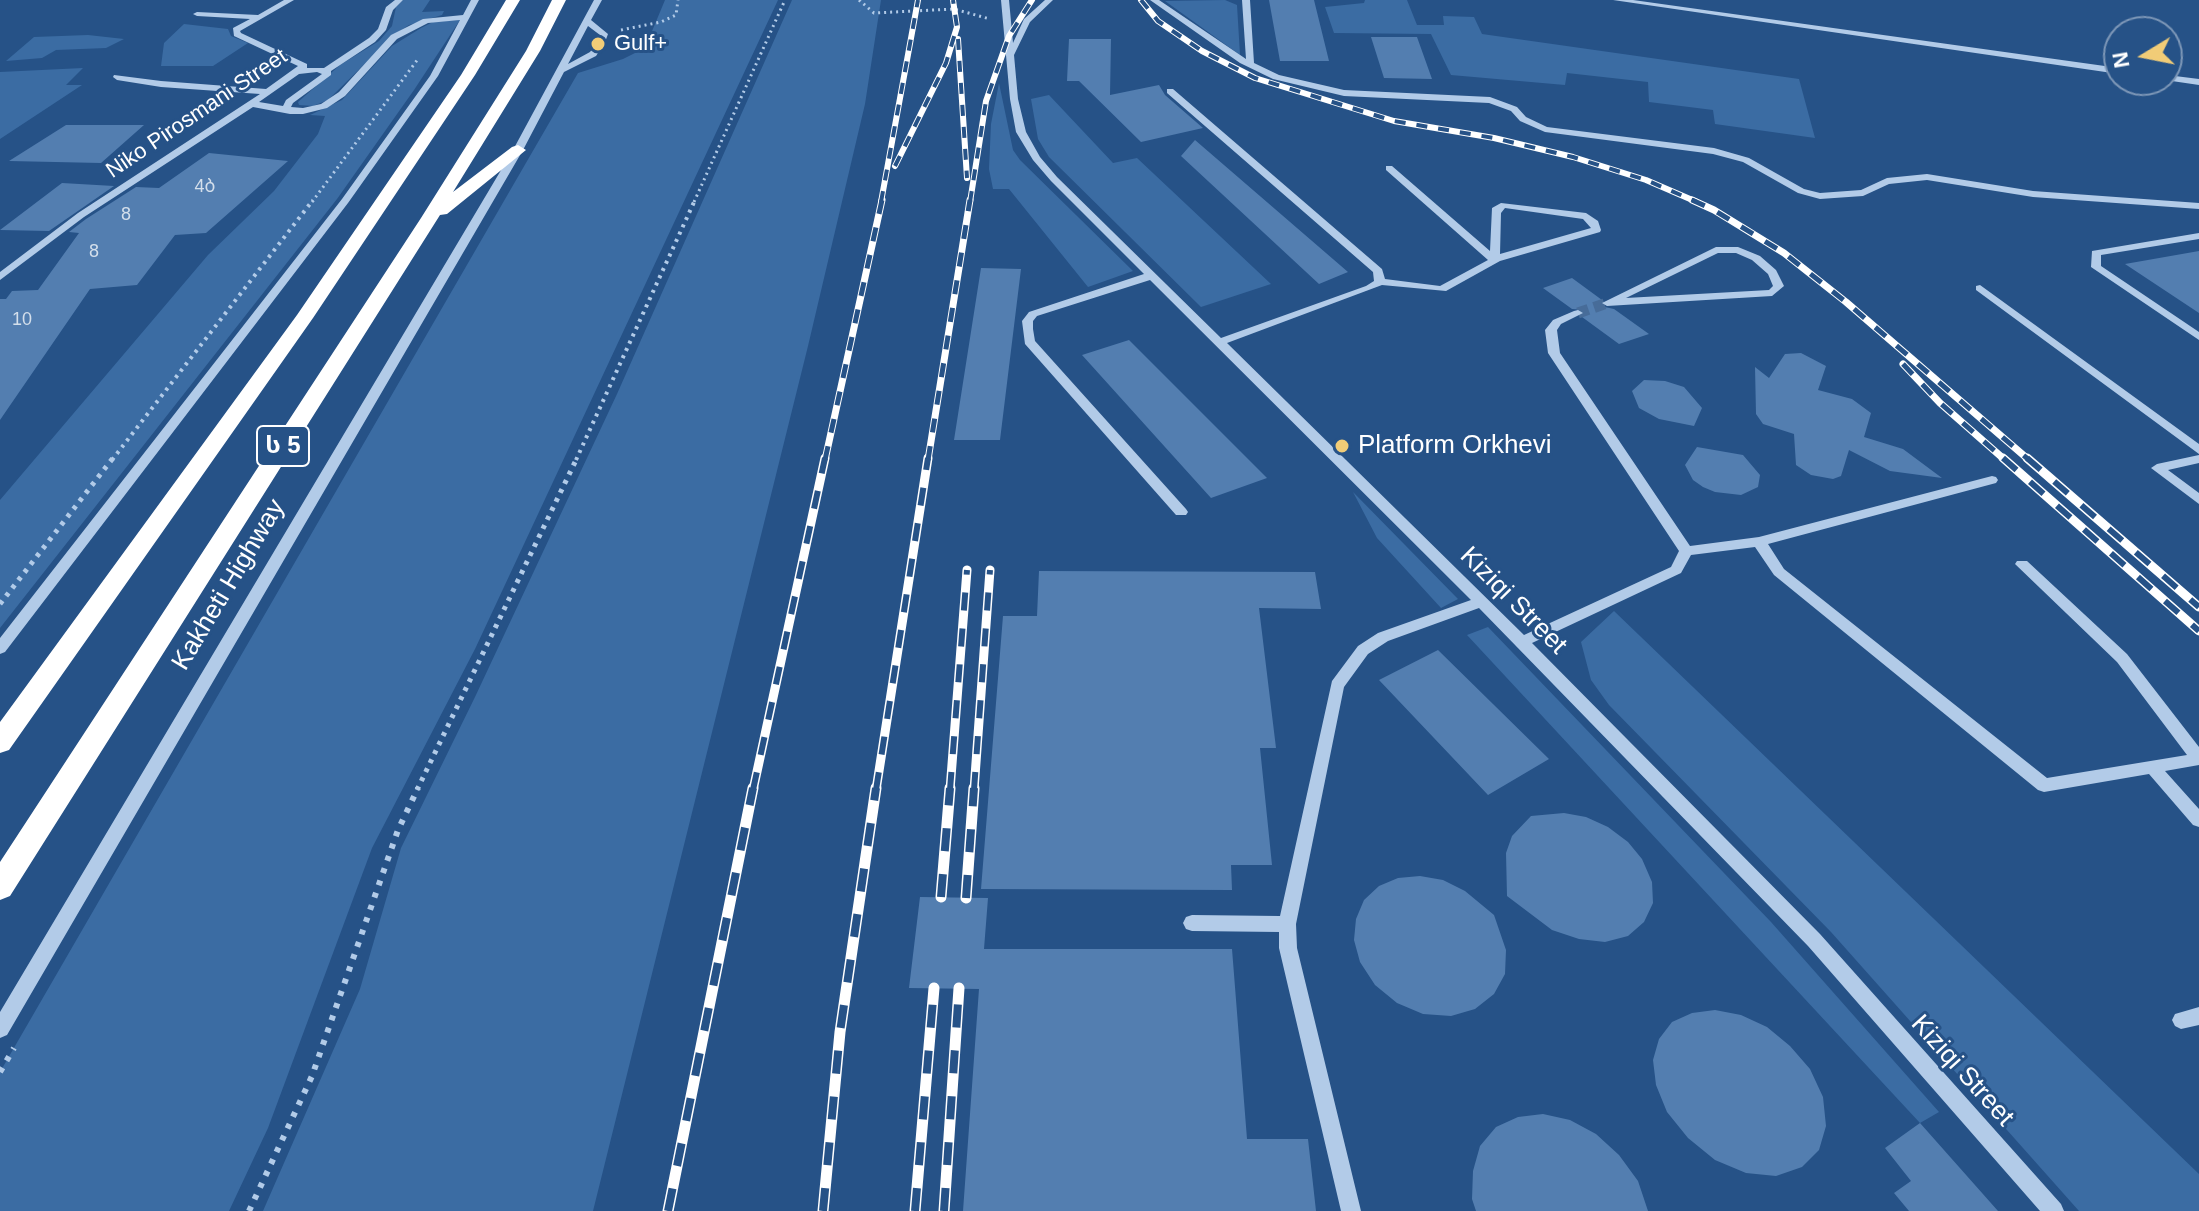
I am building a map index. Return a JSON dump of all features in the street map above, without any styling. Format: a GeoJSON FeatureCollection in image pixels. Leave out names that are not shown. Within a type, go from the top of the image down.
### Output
{"type":"FeatureCollection","features":[{"type":"Feature","properties":{"kind":"highway","name":"ს 5"},"geometry":{"type":"LineString","coordinates":[[1,740],[304,318],[468,75],[513,0]]}},
{"type":"Feature","properties":{"kind":"highway","name":"Kakheti Highway"},"geometry":{"type":"LineString","coordinates":[[0,887],[429,218],[533,51],[559,0]]}},
{"type":"Feature","properties":{"kind":"highway"},"geometry":{"type":"LineString","coordinates":[[429,218],[518,150]]}},
{"type":"Feature","properties":{"kind":"street","name":"Niko Pirosmani Street"},"geometry":{"type":"LineString","coordinates":[[0,277],[81,215],[299,71],[304,66],[301,63],[237,34],[240,26],[290,0]]}},
{"type":"Feature","properties":{"kind":"street"},"geometry":{"type":"LineString","coordinates":[[299,71],[326,71],[372,40],[382,30],[389,9],[399,0]]}},
{"type":"Feature","properties":{"kind":"street"},"geometry":{"type":"LineString","coordinates":[[0,648],[345,201],[434,76],[475,0]]}},
{"type":"Feature","properties":{"kind":"street","name":"Kakheti Highway"},"geometry":{"type":"LineString","coordinates":[[0,1029],[518,150],[598,0]]}},
{"type":"Feature","properties":{"kind":"street","name":"Kiziqi Street"},"geometry":{"type":"LineString","coordinates":[[1005,0],[1014,99],[1021,132],[1036,158],[1217,343],[1522,642],[1814,940],[2054,1211]]}},
{"type":"Feature","properties":{"kind":"street"},"geometry":{"type":"LineString","coordinates":[[1010,57],[1027,21],[1049,0]]}},
{"type":"Feature","properties":{"kind":"street"},"geometry":{"type":"LineString","coordinates":[[1154,0],[1250,64],[1276,77],[1344,93],[1490,100],[1514,109],[1523,119],[1545,129],[1714,151],[1746,160],[1801,191],[1820,196],[1863,193],[1887,181],[1927,177],[2033,194],[2199,206]]}},
{"type":"Feature","properties":{"kind":"street"},"geometry":{"type":"LineString","coordinates":[[1246,0],[1250,64]]}},
{"type":"Feature","properties":{"kind":"street"},"geometry":{"type":"LineString","coordinates":[[1617,0],[2103,69]]}},
{"type":"Feature","properties":{"kind":"street"},"geometry":{"type":"LineString","coordinates":[[197,14],[257,17]]}},
{"type":"Feature","properties":{"kind":"street"},"geometry":{"type":"LineString","coordinates":[[251,104],[290,111],[315,109],[335,100],[394,37],[412,26],[441,18],[464,17]]}},
{"type":"Feature","properties":{"kind":"street"},"geometry":{"type":"LineString","coordinates":[[562,70],[593,54],[601,41],[587,21]]}},
{"type":"Feature","properties":{"kind":"street"},"geometry":{"type":"LineString","coordinates":[[290,111],[287,107],[289,102],[323,78],[328,73],[326,71]]}},
{"type":"Feature","properties":{"kind":"street"},"geometry":{"type":"LineString","coordinates":[[117,77],[161,84],[269,92]]}},
{"type":"Feature","properties":{"kind":"street"},"geometry":{"type":"LineString","coordinates":[[1170,91],[1378,271],[1380,282]]}},
{"type":"Feature","properties":{"kind":"street"},"geometry":{"type":"LineString","coordinates":[[1389,168],[1495,260]]}},
{"type":"Feature","properties":{"kind":"street"},"geometry":{"type":"LineString","coordinates":[[1217,343],[1380,282],[1442,289],[1495,260],[1596,230],[1594,223],[1586,216],[1504,205],[1497,208],[1495,260]]}},
{"type":"Feature","properties":{"kind":"street"},"geometry":{"type":"LineString","coordinates":[[2199,236],[2096,253],[2096,267],[2199,337]]}},
{"type":"Feature","properties":{"kind":"street"},"geometry":{"type":"LineString","coordinates":[[1716,250],[1738,250],[1756,258],[1772,272],[1779,286],[1772,293],[1609,303],[1716,250]]}},
{"type":"Feature","properties":{"kind":"street"},"geometry":{"type":"LineString","coordinates":[[1150,276],[1033,314],[1027,321],[1027,329],[1029,342],[1181,512]]}},
{"type":"Feature","properties":{"kind":"street"},"geometry":{"type":"LineString","coordinates":[[1980,288],[2199,450]]}},
{"type":"Feature","properties":{"kind":"street"},"geometry":{"type":"LineString","coordinates":[[1578,313],[1557,322],[1551,330],[1554,353],[1686,551]]}},
{"type":"Feature","properties":{"kind":"street"},"geometry":{"type":"LineString","coordinates":[[2199,459],[2157,468],[2199,500]]}},
{"type":"Feature","properties":{"kind":"street"},"geometry":{"type":"LineString","coordinates":[[1686,551],[1759,542],[1992,480]]}},
{"type":"Feature","properties":{"kind":"street"},"geometry":{"type":"LineString","coordinates":[[1759,542],[1779,572],[2044,785],[2199,759],[2122,658],[2022,564]]}},
{"type":"Feature","properties":{"kind":"street"},"geometry":{"type":"LineString","coordinates":[[1522,642],[1676,570],[1686,551]]}},
{"type":"Feature","properties":{"kind":"street"},"geometry":{"type":"LineString","coordinates":[[1351,1211],[1288,948],[1287,924],[1337,685],[1363,650],[1383,637],[1481,602]]}},
{"type":"Feature","properties":{"kind":"street"},"geometry":{"type":"LineString","coordinates":[[2152,767],[2199,820]]}},
{"type":"Feature","properties":{"kind":"street"},"geometry":{"type":"LineString","coordinates":[[1192,923],[1287,924]]}},
{"type":"Feature","properties":{"kind":"path"},"geometry":{"type":"LineString","coordinates":[[601,41],[676,15],[678,0]]}},
{"type":"Feature","properties":{"kind":"path"},"geometry":{"type":"LineString","coordinates":[[249,1211],[312,1076],[398,830],[611,387],[785,0]]}},
{"type":"Feature","properties":{"kind":"path"},"geometry":{"type":"LineString","coordinates":[[859,0],[874,13],[954,9],[988,19],[1007,17]]}},
{"type":"Feature","properties":{"kind":"path"},"geometry":{"type":"LineString","coordinates":[[0,604],[365,133],[424,51],[441,18]]}},
{"type":"Feature","properties":{"kind":"shaded area"},"geometry":{"type":"Polygon","coordinates":[[[403,0],[430,0],[422,12],[444,11],[442,15],[409,25],[395,34],[328,100],[313,106],[299,105],[298,102],[340,65],[379,41],[392,26],[396,7],[403,0]]]}},
{"type":"Feature","properties":{"kind":"shaded area"},"geometry":{"type":"Polygon","coordinates":[[[665,0],[778,0],[475,649],[372,848],[268,1128],[229,1211],[0,1211],[0,1072],[578,73],[623,59],[645,48],[665,0]]]}},
{"type":"Feature","properties":{"kind":"shaded area"},"geometry":{"type":"Polygon","coordinates":[[[792,0],[881,0],[865,104],[808,346],[593,1211],[263,1211],[360,989],[401,848],[617,394],[792,0]]]}},
{"type":"Feature","properties":{"kind":"shaded area"},"geometry":{"type":"Polygon","coordinates":[[[1225,0],[1237,5],[1240,55],[1165,1],[1225,0]]]}},
{"type":"Feature","properties":{"kind":"shaded area"},"geometry":{"type":"Polygon","coordinates":[[[1365,0],[1407,0],[1417,25],[1444,25],[1443,16],[1474,17],[1482,34],[1799,79],[1815,138],[1715,124],[1713,110],[1649,102],[1648,82],[1567,73],[1565,85],[1451,75],[1431,34],[1334,33],[1325,7],[1364,3],[1365,0]]]}},
{"type":"Feature","properties":{"kind":"shaded area"},"geometry":{"type":"Polygon","coordinates":[[[460,20],[337,199],[0,628],[0,500],[208,255],[274,191],[318,134],[325,116],[310,115],[342,100],[392,46],[433,22],[460,20]]]}},
{"type":"Feature","properties":{"kind":"shaded area"},"geometry":{"type":"Polygon","coordinates":[[[184,24],[228,29],[231,36],[248,43],[213,66],[161,66],[164,43],[184,24]]]}},
{"type":"Feature","properties":{"kind":"shaded area"},"geometry":{"type":"Polygon","coordinates":[[[88,35],[124,39],[106,48],[56,50],[42,58],[6,61],[34,37],[88,35]]]}},
{"type":"Feature","properties":{"kind":"shaded area"},"geometry":{"type":"Polygon","coordinates":[[[83,68],[66,85],[82,85],[0,139],[0,72],[83,68]]]}},
{"type":"Feature","properties":{"kind":"shaded area"},"geometry":{"type":"Polygon","coordinates":[[[999,83],[1013,150],[1020,160],[1133,271],[1088,287],[1009,189],[993,189],[989,169],[991,124],[999,83]]]}},
{"type":"Feature","properties":{"kind":"shaded area"},"geometry":{"type":"Polygon","coordinates":[[[1049,95],[1113,163],[1137,158],[1271,284],[1201,307],[1049,157],[1038,139],[1031,99],[1049,95]]]}},
{"type":"Feature","properties":{"kind":"shaded area"},"geometry":{"type":"Polygon","coordinates":[[[1353,492],[1458,599],[1441,608],[1377,538],[1353,492]]]}},
{"type":"Feature","properties":{"kind":"shaded area"},"geometry":{"type":"Polygon","coordinates":[[[1614,611],[2199,1174],[2199,1211],[2079,1211],[1831,932],[1609,705],[1591,680],[1581,642],[1614,611]]]}},
{"type":"Feature","properties":{"kind":"shaded area"},"geometry":{"type":"Polygon","coordinates":[[[1488,627],[1771,922],[1939,1112],[1920,1123],[1467,635],[1488,627]]]}},
{"type":"Feature","properties":{"kind":"building"},"geometry":{"type":"Polygon","coordinates":[[[1269,0],[1314,0],[1329,61],[1280,61],[1269,0]]]}},
{"type":"Feature","properties":{"kind":"building"},"geometry":{"type":"Polygon","coordinates":[[[1371,37],[1417,37],[1432,79],[1384,78],[1371,37]]]}},
{"type":"Feature","properties":{"kind":"building"},"geometry":{"type":"Polygon","coordinates":[[[1069,39],[1111,39],[1110,95],[1159,85],[1165,95],[1203,128],[1141,142],[1079,81],[1067,81],[1069,39]]]}},
{"type":"Feature","properties":{"kind":"building"},"geometry":{"type":"Polygon","coordinates":[[[66,125],[144,125],[101,163],[9,161],[66,125]]]}},
{"type":"Feature","properties":{"kind":"building"},"geometry":{"type":"Polygon","coordinates":[[[1195,140],[1348,272],[1319,284],[1181,156],[1195,140]]]}},
{"type":"Feature","properties":{"kind":"building"},"geometry":{"type":"Polygon","coordinates":[[[209,153],[288,161],[206,233],[175,235],[137,285],[90,289],[0,420],[0,299],[6,299],[12,291],[38,290],[79,233],[69,232],[86,219],[136,187],[159,188],[209,153]]]}},
{"type":"Feature","properties":{"kind":"building"},"geometry":{"type":"Polygon","coordinates":[[[62,183],[114,186],[49,231],[0,230],[62,183]]]}},
{"type":"Feature","properties":{"kind":"building"},"geometry":{"type":"Polygon","coordinates":[[[2199,251],[2199,313],[2125,264],[2199,251]]]}},
{"type":"Feature","properties":{"kind":"building"},"geometry":{"type":"Polygon","coordinates":[[[981,268],[1021,269],[1000,440],[954,440],[981,268]]]}},
{"type":"Feature","properties":{"kind":"building"},"geometry":{"type":"Polygon","coordinates":[[[1572,278],[1602,300],[1600,306],[1614,309],[1649,334],[1619,344],[1582,317],[1585,310],[1572,309],[1543,288],[1572,278]]]}},
{"type":"Feature","properties":{"kind":"building"},"geometry":{"type":"Polygon","coordinates":[[[1129,340],[1267,478],[1211,498],[1082,355],[1129,340]]]}},
{"type":"Feature","properties":{"kind":"building"},"geometry":{"type":"Polygon","coordinates":[[[1801,353],[1826,366],[1818,390],[1852,399],[1871,413],[1864,437],[1903,449],[1942,478],[1890,471],[1849,450],[1841,476],[1833,479],[1811,475],[1796,465],[1794,434],[1763,424],[1756,414],[1755,367],[1769,378],[1785,354],[1801,353]]]}},
{"type":"Feature","properties":{"kind":"building"},"geometry":{"type":"Polygon","coordinates":[[[1644,380],[1665,381],[1684,387],[1702,408],[1694,426],[1659,419],[1639,408],[1632,391],[1644,380]]]}},
{"type":"Feature","properties":{"kind":"building"},"geometry":{"type":"Polygon","coordinates":[[[1697,447],[1743,455],[1760,475],[1758,487],[1741,495],[1715,492],[1703,487],[1693,480],[1685,465],[1697,447]]]}},
{"type":"Feature","properties":{"kind":"building"},"geometry":{"type":"Polygon","coordinates":[[[1039,571],[1315,572],[1321,609],[1259,608],[1276,748],[1260,748],[1272,865],[1231,865],[1232,890],[981,889],[1003,616],[1037,616],[1039,571]]]}},
{"type":"Feature","properties":{"kind":"building"},"geometry":{"type":"Polygon","coordinates":[[[1438,650],[1549,759],[1488,795],[1379,680],[1438,650]]]}},
{"type":"Feature","properties":{"kind":"building"},"geometry":{"type":"Polygon","coordinates":[[[1564,813],[1586,817],[1608,827],[1628,842],[1642,859],[1652,882],[1653,903],[1644,922],[1628,936],[1605,942],[1579,939],[1552,930],[1507,896],[1506,853],[1512,836],[1531,816],[1564,813]]]}},
{"type":"Feature","properties":{"kind":"building"},"geometry":{"type":"Polygon","coordinates":[[[1420,876],[1443,880],[1465,891],[1494,915],[1506,950],[1505,974],[1494,994],[1475,1009],[1451,1016],[1423,1014],[1397,1003],[1375,985],[1360,962],[1354,940],[1356,919],[1364,900],[1379,886],[1398,878],[1420,876]]]}},
{"type":"Feature","properties":{"kind":"building"},"geometry":{"type":"Polygon","coordinates":[[[920,897],[988,898],[984,949],[1232,949],[1247,1139],[1308,1139],[1316,1211],[963,1211],[979,989],[909,988],[920,897]]]}},
{"type":"Feature","properties":{"kind":"building"},"geometry":{"type":"Polygon","coordinates":[[[1715,1010],[1741,1015],[1767,1027],[1790,1046],[1810,1069],[1823,1097],[1826,1126],[1819,1150],[1802,1167],[1776,1176],[1746,1173],[1715,1160],[1688,1138],[1667,1112],[1656,1085],[1653,1060],[1659,1039],[1672,1022],[1692,1013],[1715,1010]]]}},
{"type":"Feature","properties":{"kind":"building"},"geometry":{"type":"Polygon","coordinates":[[[1543,1114],[1570,1120],[1596,1134],[1619,1155],[1638,1181],[1648,1211],[1476,1211],[1472,1199],[1473,1171],[1480,1146],[1496,1127],[1518,1117],[1543,1114]]]}},
{"type":"Feature","properties":{"kind":"building"},"geometry":{"type":"Polygon","coordinates":[[[1920,1123],[1998,1211],[1909,1211],[1894,1193],[1911,1181],[1885,1148],[1920,1123]]]}},
{"type":"Feature","properties":{"kind":"tunnel"},"geometry":{"type":"LineString","coordinates":[[1578,313],[1607,303]]}},
{"type":"Feature","properties":{"kind":"railway"},"geometry":{"type":"LineString","coordinates":[[881,202],[918,0]]}},
{"type":"Feature","properties":{"kind":"railway"},"geometry":{"type":"LineString","coordinates":[[895,166],[946,63],[957,27],[953,0]]}},
{"type":"Feature","properties":{"kind":"railway"},"geometry":{"type":"LineString","coordinates":[[970,202],[986,101],[1009,36],[1032,0]]}},
{"type":"Feature","properties":{"kind":"railway"},"geometry":{"type":"LineString","coordinates":[[1141,0],[1158,21],[1202,51],[1255,78],[1394,121],[1494,138],[1573,157],[1646,180],[1697,202]]}},
{"type":"Feature","properties":{"kind":"railway"},"geometry":{"type":"LineString","coordinates":[[958,39],[967,178]]}},
{"type":"Feature","properties":{"kind":"railway"},"geometry":{"type":"LineString","coordinates":[[825,460],[882,200]]}},
{"type":"Feature","properties":{"kind":"railway"},"geometry":{"type":"LineString","coordinates":[[928,460],[970,200]]}},
{"type":"Feature","properties":{"kind":"railway"},"geometry":{"type":"LineString","coordinates":[[1692,200],[1784,253],[1846,302],[2029,460]]}},
{"type":"Feature","properties":{"kind":"railway"},"geometry":{"type":"LineString","coordinates":[[1903,364],[1940,403],[2005,460]]}},
{"type":"Feature","properties":{"kind":"railway"},"geometry":{"type":"LineString","coordinates":[[753,790],[825,458]]}},
{"type":"Feature","properties":{"kind":"railway"},"geometry":{"type":"LineString","coordinates":[[876,790],[928,458]]}},
{"type":"Feature","properties":{"kind":"railway"},"geometry":{"type":"LineString","coordinates":[[2003,458],[2199,631]]}},
{"type":"Feature","properties":{"kind":"railway"},"geometry":{"type":"LineString","coordinates":[[2027,458],[2199,607]]}},
{"type":"Feature","properties":{"kind":"railway"},"geometry":{"type":"LineString","coordinates":[[950,790],[967,570]]}},
{"type":"Feature","properties":{"kind":"railway"},"geometry":{"type":"LineString","coordinates":[[974,790],[990,570]]}},
{"type":"Feature","properties":{"kind":"railway"},"geometry":{"type":"LineString","coordinates":[[668,1211],[753,788]]}},
{"type":"Feature","properties":{"kind":"railway"},"geometry":{"type":"LineString","coordinates":[[823,1211],[840,1032],[876,788]]}},
{"type":"Feature","properties":{"kind":"railway"},"geometry":{"type":"LineString","coordinates":[[941,897],[950,788]]}},
{"type":"Feature","properties":{"kind":"railway"},"geometry":{"type":"LineString","coordinates":[[966,898],[974,788]]}},
{"type":"Feature","properties":{"kind":"railway"},"geometry":{"type":"LineString","coordinates":[[915,1211],[934,988]]}},
{"type":"Feature","properties":{"kind":"railway"},"geometry":{"type":"LineString","coordinates":[[944,1211],[959,988]]}},
{"type":"Feature","properties":{"kind":"place","name":"Gulf+"},"geometry":{"type":"Point","coordinates":[598,44]}},
{"type":"Feature","properties":{"kind":"place","name":"Platform Orkhevi"},"geometry":{"type":"Point","coordinates":[1342,446]}}]}
